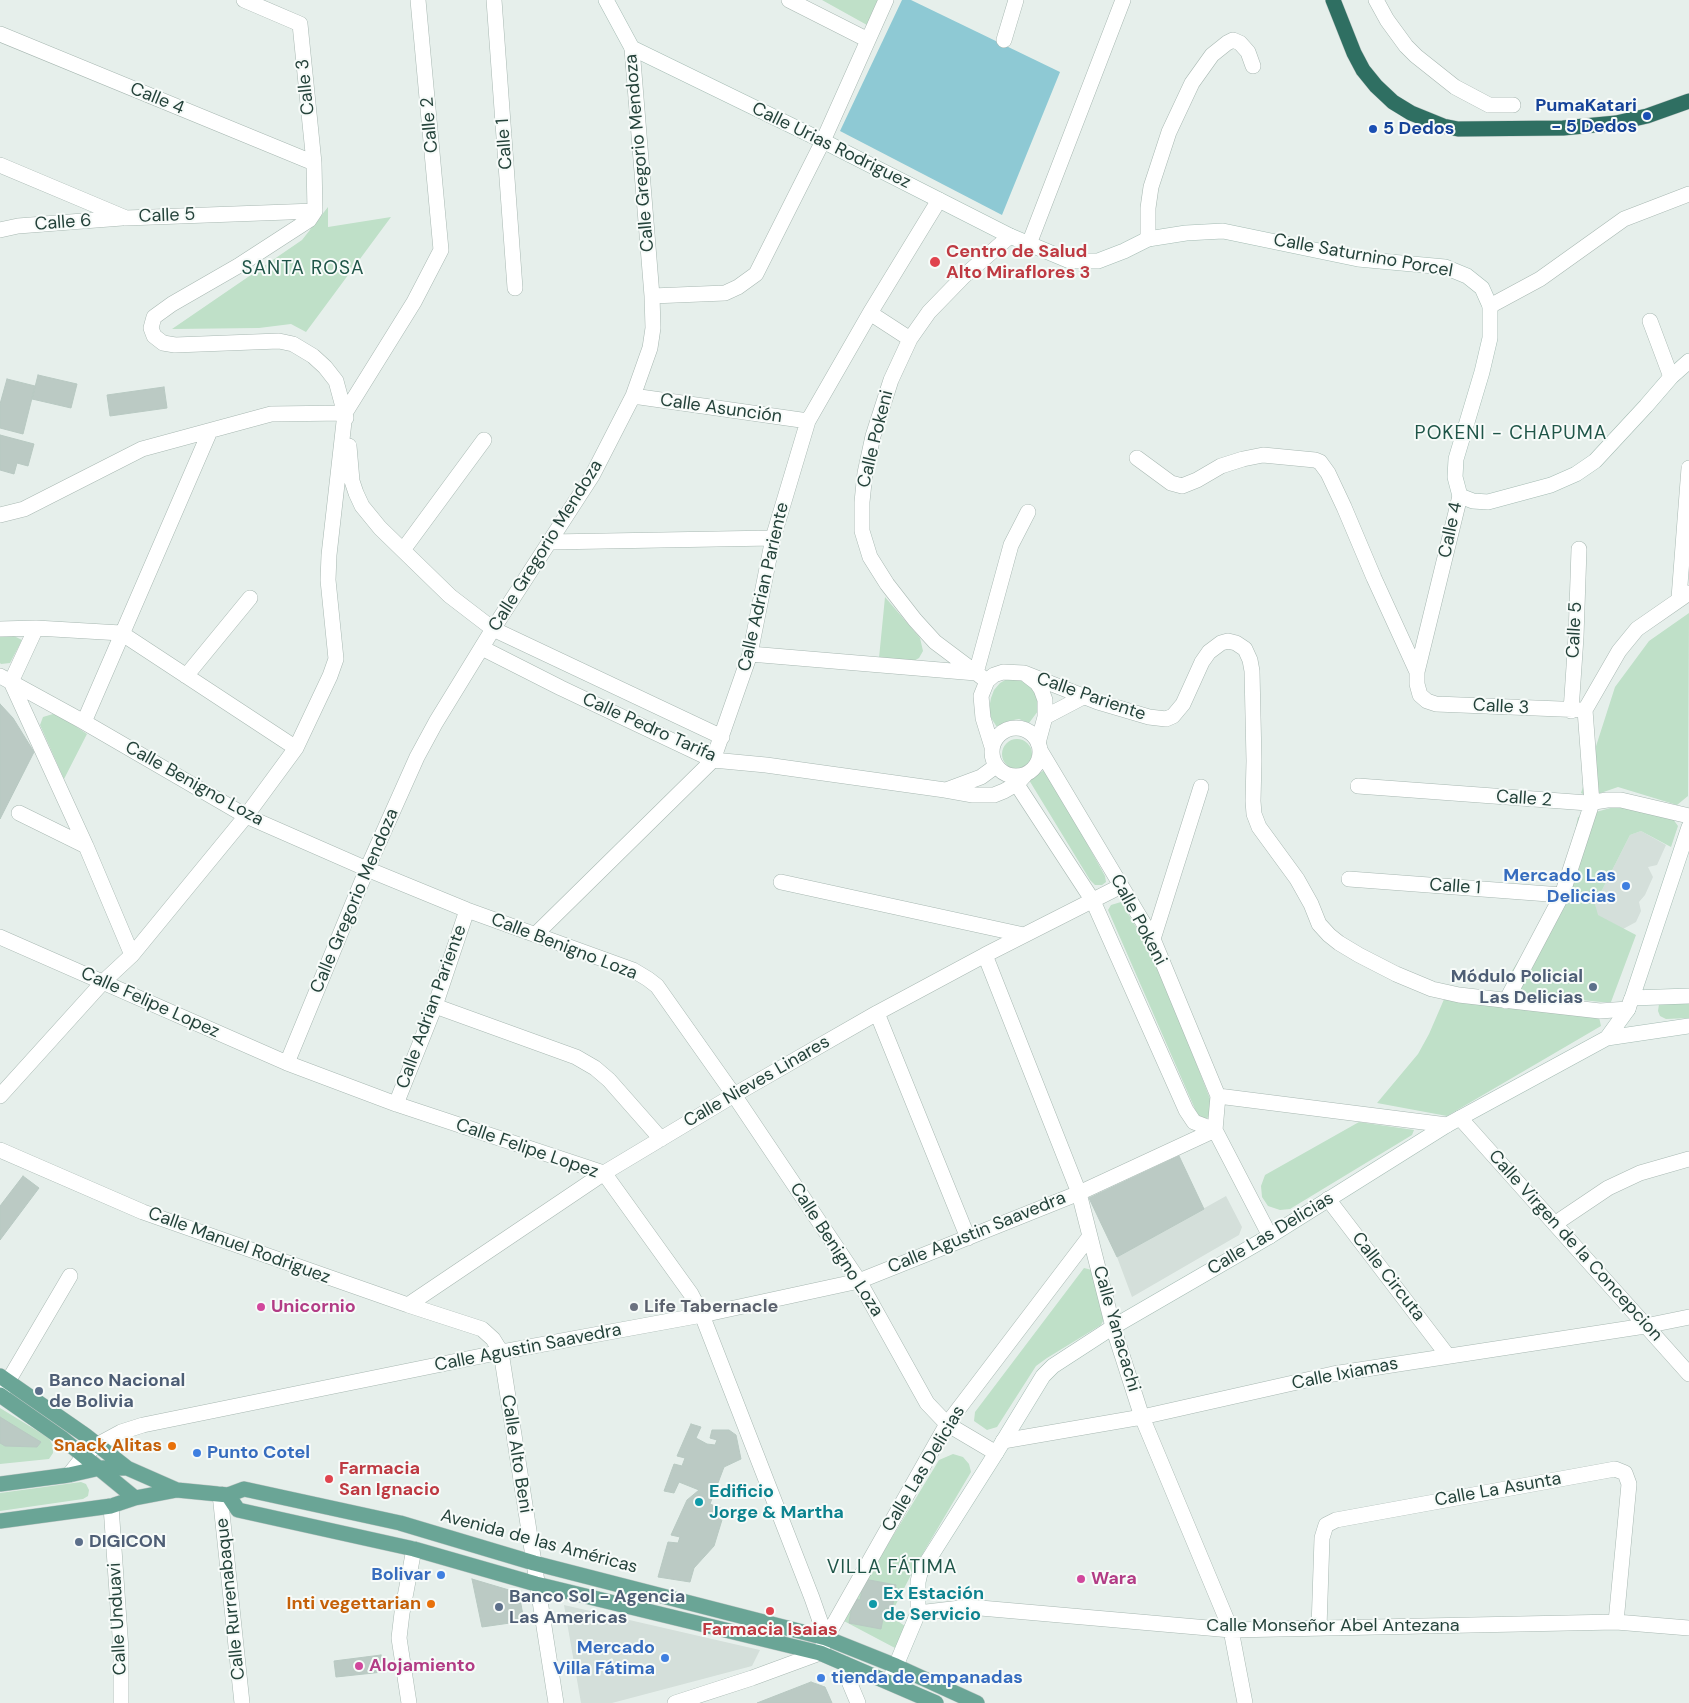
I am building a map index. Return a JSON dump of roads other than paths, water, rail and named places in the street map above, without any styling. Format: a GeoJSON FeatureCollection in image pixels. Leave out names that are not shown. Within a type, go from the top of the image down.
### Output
{"type":"FeatureCollection","features":[{"type":"Feature","properties":{"kind":"highway"},"geometry":{"type":"LineString","coordinates":[[1333,0],[1362,70],[1393,102],[1411,113],[1443,126],[1458,129],[1514,130],[1590,126],[1616,123],[1647,116],[1689,101]]}},
{"type":"Feature","properties":{"kind":"main road"},"geometry":{"type":"LineString","coordinates":[[4,1379],[127,1468],[177,1490]]}},
{"type":"Feature","properties":{"kind":"main road"},"geometry":{"type":"LineString","coordinates":[[0,1395],[100,1468],[135,1498]]}},
{"type":"Feature","properties":{"kind":"main road"},"geometry":{"type":"LineString","coordinates":[[0,1484],[100,1468],[127,1468]]}},
{"type":"Feature","properties":{"kind":"main road","name":"Avenida de las Américas"},"geometry":{"type":"LineString","coordinates":[[177,1490],[224,1495],[244,1489],[400,1523],[534,1563],[826,1638],[896,1666],[977,1703]]}},
{"type":"Feature","properties":{"kind":"main road"},"geometry":{"type":"LineString","coordinates":[[0,1521],[111,1506],[135,1498],[177,1490]]}},
{"type":"Feature","properties":{"kind":"main road"},"geometry":{"type":"LineString","coordinates":[[224,1495],[238,1510],[414,1550],[536,1584],[820,1653],[936,1703]]}},
{"type":"Feature","properties":{"kind":"street","name":"Calle 3"},"geometry":{"type":"LineString","coordinates":[[244,0],[300,24],[314,163],[315,211]]}},
{"type":"Feature","properties":{"kind":"street","name":"Calle 2"},"geometry":{"type":"LineString","coordinates":[[345,413],[414,302],[441,250],[418,0]]}},
{"type":"Feature","properties":{"kind":"street","name":"Calle 1"},"geometry":{"type":"LineString","coordinates":[[494,0],[515,288]]}},
{"type":"Feature","properties":{"kind":"street","name":"Calle Gregorio Mendoza"},"geometry":{"type":"LineString","coordinates":[[287,1063],[367,869],[417,757],[436,722],[493,630],[592,476],[633,396],[650,348],[653,328],[652,296],[632,48],[606,0]]}},
{"type":"Feature","properties":{"kind":"street"},"geometry":{"type":"LineString","coordinates":[[789,0],[868,40]]}},
{"type":"Feature","properties":{"kind":"street"},"geometry":{"type":"LineString","coordinates":[[652,296],[725,293],[738,287],[756,274],[823,141],[886,0]]}},
{"type":"Feature","properties":{"kind":"street"},"geometry":{"type":"LineString","coordinates":[[1004,40],[1016,0]]}},
{"type":"Feature","properties":{"kind":"street"},"geometry":{"type":"LineString","coordinates":[[1029,244],[1123,0]]}},
{"type":"Feature","properties":{"kind":"street"},"geometry":{"type":"LineString","coordinates":[[1376,0],[1387,20],[1411,51],[1455,87],[1489,105],[1513,105]]}},
{"type":"Feature","properties":{"kind":"street","name":"Calle 4"},"geometry":{"type":"LineString","coordinates":[[0,34],[314,163]]}},
{"type":"Feature","properties":{"kind":"street"},"geometry":{"type":"LineString","coordinates":[[1148,239],[1148,208],[1151,187],[1169,132],[1192,83],[1212,55],[1233,40],[1240,43],[1248,52],[1253,66]]}},
{"type":"Feature","properties":{"kind":"street","name":"Calle Urias Rodriguez"},"geometry":{"type":"LineString","coordinates":[[632,48],[1029,244]]}},
{"type":"Feature","properties":{"kind":"street","name":"Calle 5"},"geometry":{"type":"LineString","coordinates":[[0,165],[126,218],[315,211]]}},
{"type":"Feature","properties":{"kind":"street"},"geometry":{"type":"LineString","coordinates":[[1490,306],[1540,279],[1624,219],[1689,194]]}},
{"type":"Feature","properties":{"kind":"street","name":"Calle Adrian Pariente"},"geometry":{"type":"LineString","coordinates":[[536,934],[713,760],[750,654],[773,538],[808,421],[938,200]]}},
{"type":"Feature","properties":{"kind":"street"},"geometry":{"type":"LineString","coordinates":[[315,211],[309,220],[154,317],[151,328],[154,336],[163,343],[175,345],[279,342],[293,344],[313,356],[336,381],[345,413],[352,481],[362,506],[380,528],[450,596],[493,630],[722,738]]}},
{"type":"Feature","properties":{"kind":"street","name":"Calle 6"},"geometry":{"type":"LineString","coordinates":[[0,230],[18,226],[126,218]]}},
{"type":"Feature","properties":{"kind":"street","name":"Calle Saturnino Porcel"},"geometry":{"type":"LineString","coordinates":[[1029,244],[1070,261],[1086,262],[1098,261],[1148,239],[1186,233],[1223,231],[1358,259],[1445,266],[1467,276],[1482,288],[1490,306]]}},
{"type":"Feature","properties":{"kind":"street","name":"Calle Pokeni"},"geometry":{"type":"LineString","coordinates":[[982,677],[936,642],[915,620],[887,584],[870,557],[862,531],[862,502],[865,473],[873,436],[891,380],[910,339],[929,312],[964,276],[1010,236]]}},
{"type":"Feature","properties":{"kind":"street","name":"Calle 4"},"geometry":{"type":"LineString","coordinates":[[1420,695],[1416,684],[1417,672],[1460,496],[1455,477],[1456,459],[1490,338],[1490,306]]}},
{"type":"Feature","properties":{"kind":"street"},"geometry":{"type":"LineString","coordinates":[[870,313],[910,339]]}},
{"type":"Feature","properties":{"kind":"street"},"geometry":{"type":"LineString","coordinates":[[1650,321],[1671,377]]}},
{"type":"Feature","properties":{"kind":"street"},"geometry":{"type":"LineString","coordinates":[[1460,496],[1473,501],[1488,502],[1551,485],[1576,474],[1595,461],[1671,377],[1689,361]]}},
{"type":"Feature","properties":{"kind":"street","name":"Calle Asunción"},"geometry":{"type":"LineString","coordinates":[[633,396],[808,421]]}},
{"type":"Feature","properties":{"kind":"street"},"geometry":{"type":"LineString","coordinates":[[0,515],[24,509],[142,449],[272,414],[345,413]]}},
{"type":"Feature","properties":{"kind":"street"},"geometry":{"type":"LineString","coordinates":[[0,1096],[103,982],[132,955],[246,816],[296,748],[336,659],[328,580],[328,555],[345,413]]}},
{"type":"Feature","properties":{"kind":"street"},"geometry":{"type":"LineString","coordinates":[[84,722],[210,431]]}},
{"type":"Feature","properties":{"kind":"street"},"geometry":{"type":"LineString","coordinates":[[403,550],[484,440]]}},
{"type":"Feature","properties":{"kind":"street"},"geometry":{"type":"LineString","coordinates":[[1137,458],[1171,483],[1182,486],[1197,480],[1221,466],[1263,455],[1320,462],[1328,473],[1344,507],[1417,672]]}},
{"type":"Feature","properties":{"kind":"street"},"geometry":{"type":"LineString","coordinates":[[1578,710],[1619,651],[1637,629],[1684,596],[1689,468]]}},
{"type":"Feature","properties":{"kind":"street"},"geometry":{"type":"LineString","coordinates":[[1024,674],[1037,682],[1041,690],[1044,700],[1045,717],[1037,764],[1019,778],[1000,771],[993,760],[992,747],[983,718],[981,696],[982,677],[1011,545],[1028,512]]}},
{"type":"Feature","properties":{"kind":"street"},"geometry":{"type":"LineString","coordinates":[[550,542],[773,538]]}},
{"type":"Feature","properties":{"kind":"street","name":"Calle 5"},"geometry":{"type":"LineString","coordinates":[[1579,549],[1576,637],[1578,710],[1592,803]]}},
{"type":"Feature","properties":{"kind":"street"},"geometry":{"type":"LineString","coordinates":[[186,676],[250,598]]}},
{"type":"Feature","properties":{"kind":"street"},"geometry":{"type":"LineString","coordinates":[[0,629],[36,628],[122,633],[296,748]]}},
{"type":"Feature","properties":{"kind":"street"},"geometry":{"type":"LineString","coordinates":[[36,628],[5,679],[86,846],[132,955]]}},
{"type":"Feature","properties":{"kind":"street","name":"Calle Pariente"},"geometry":{"type":"LineString","coordinates":[[982,677],[1003,672],[1024,674],[1098,702],[1150,717],[1166,719],[1173,716],[1183,704],[1202,662],[1209,652],[1221,643],[1228,641],[1236,642],[1245,649],[1252,671],[1254,814],[1259,827],[1297,879],[1311,904],[1319,924],[1339,943],[1359,956],[1432,989],[1459,995],[1506,1001]]}},
{"type":"Feature","properties":{"kind":"street","name":"Calle Pedro Tarifa"},"geometry":{"type":"LineString","coordinates":[[482,648],[560,688],[713,760],[766,765],[973,795],[994,795],[1004,791],[1019,778]]}},
{"type":"Feature","properties":{"kind":"street"},"geometry":{"type":"LineString","coordinates":[[750,654],[982,677]]}},
{"type":"Feature","properties":{"kind":"street","name":"Calle Benigno Loza"},"geometry":{"type":"LineString","coordinates":[[5,679],[84,722],[246,816],[467,910],[633,970],[657,986],[734,1095],[859,1281],[927,1404],[948,1424]]}},
{"type":"Feature","properties":{"kind":"street","name":"Calle 3"},"geometry":{"type":"LineString","coordinates":[[1420,695],[1427,701],[1436,704],[1578,710]]}},
{"type":"Feature","properties":{"kind":"street"},"geometry":{"type":"LineString","coordinates":[[1045,717],[1085,696]]}},
{"type":"Feature","properties":{"kind":"street"},"geometry":{"type":"LineString","coordinates":[[992,747],[1000,733],[1007,729],[1015,728],[1030,732],[1039,746]]}},
{"type":"Feature","properties":{"kind":"street","name":"Calle Pokeni"},"geometry":{"type":"LineString","coordinates":[[1019,778],[1093,901],[1186,1110],[1194,1122],[1215,1130],[1218,1096],[1152,939],[1039,746]]}},
{"type":"Feature","properties":{"kind":"street","name":"Calle Pedro Tarifa"},"geometry":{"type":"LineString","coordinates":[[945,790],[981,777],[996,766]]}},
{"type":"Feature","properties":{"kind":"street","name":"Calle 2"},"geometry":{"type":"LineString","coordinates":[[1358,786],[1592,803],[1621,800],[1689,816]]}},
{"type":"Feature","properties":{"kind":"street"},"geometry":{"type":"LineString","coordinates":[[1152,939],[1202,787]]}},
{"type":"Feature","properties":{"kind":"street"},"geometry":{"type":"LineString","coordinates":[[1592,803],[1562,895],[1506,1001],[1600,1011],[1630,1004],[1689,996]]}},
{"type":"Feature","properties":{"kind":"street"},"geometry":{"type":"LineString","coordinates":[[19,813],[86,846]]}},
{"type":"Feature","properties":{"kind":"street","name":"Calle Las Delicias"},"geometry":{"type":"LineString","coordinates":[[889,1682],[918,1613],[918,1582],[920,1573],[1000,1447],[1042,1376],[1053,1366],[1113,1327],[1270,1236],[1454,1122],[1607,1038],[1630,1004],[1689,826]]}},
{"type":"Feature","properties":{"kind":"street","name":"Calle 1"},"geometry":{"type":"LineString","coordinates":[[1348,878],[1562,895]]}},
{"type":"Feature","properties":{"kind":"street"},"geometry":{"type":"LineString","coordinates":[[781,882],[1024,935]]}},
{"type":"Feature","properties":{"kind":"street","name":"Calle Nieves Linares"},"geometry":{"type":"LineString","coordinates":[[408,1305],[604,1173],[734,1095],[877,1013],[985,955],[1121,886]]}},
{"type":"Feature","properties":{"kind":"street","name":"Calle Adrian Pariente"},"geometry":{"type":"LineString","coordinates":[[396,1104],[435,1006],[467,910]]}},
{"type":"Feature","properties":{"kind":"street","name":"Calle Felipe Lopez"},"geometry":{"type":"LineString","coordinates":[[0,937],[287,1063],[396,1104],[604,1173],[691,1294],[702,1315],[826,1638]]}},
{"type":"Feature","properties":{"kind":"street","name":"Calle Yanacachi"},"geometry":{"type":"LineString","coordinates":[[985,955],[1078,1192],[1113,1327],[1142,1417],[1231,1630],[1245,1703]]}},
{"type":"Feature","properties":{"kind":"street"},"geometry":{"type":"LineString","coordinates":[[435,1006],[576,1057],[595,1068],[609,1080],[661,1139]]}},
{"type":"Feature","properties":{"kind":"street"},"geometry":{"type":"LineString","coordinates":[[877,1013],[968,1238]]}},
{"type":"Feature","properties":{"kind":"street"},"geometry":{"type":"LineString","coordinates":[[1607,1038],[1689,1026]]}},
{"type":"Feature","properties":{"kind":"street"},"geometry":{"type":"LineString","coordinates":[[1218,1096],[1454,1122]]}},
{"type":"Feature","properties":{"kind":"street","name":"Calle Virgen de la Concepcion"},"geometry":{"type":"LineString","coordinates":[[1454,1122],[1556,1223],[1689,1374]]}},
{"type":"Feature","properties":{"kind":"street"},"geometry":{"type":"LineString","coordinates":[[1215,1130],[1270,1236]]}},
{"type":"Feature","properties":{"kind":"street","name":"Calle Agustin Saavedra"},"geometry":{"type":"LineString","coordinates":[[69,1474],[84,1456],[97,1445],[121,1432],[143,1425],[500,1352],[702,1315],[859,1281],[1078,1192],[1215,1130]]}},
{"type":"Feature","properties":{"kind":"street","name":"Calle Manuel Rodriguez"},"geometry":{"type":"LineString","coordinates":[[0,1150],[144,1212],[408,1305],[482,1329],[493,1338],[500,1352]]}},
{"type":"Feature","properties":{"kind":"street"},"geometry":{"type":"LineString","coordinates":[[1556,1223],[1608,1188],[1640,1173],[1689,1159]]}},
{"type":"Feature","properties":{"kind":"street","name":"Calle Circuta"},"geometry":{"type":"LineString","coordinates":[[1328,1199],[1448,1356]]}},
{"type":"Feature","properties":{"kind":"street","name":"Calle Las Delicias"},"geometry":{"type":"LineString","coordinates":[[820,1653],[826,1638],[948,1424],[1090,1236]]}},
{"type":"Feature","properties":{"kind":"street"},"geometry":{"type":"LineString","coordinates":[[0,1395],[4,1379],[70,1276]]}},
{"type":"Feature","properties":{"kind":"street","name":"Calle Ixiamas"},"geometry":{"type":"LineString","coordinates":[[1000,1447],[1333,1374],[1645,1326],[1689,1317]]}},
{"type":"Feature","properties":{"kind":"street","name":"Calle Alto Beni"},"geometry":{"type":"LineString","coordinates":[[500,1352],[556,1703]]}},
{"type":"Feature","properties":{"kind":"street"},"geometry":{"type":"LineString","coordinates":[[948,1424],[1000,1447]]}},
{"type":"Feature","properties":{"kind":"street","name":"Calle La Asunta"},"geometry":{"type":"LineString","coordinates":[[1319,1628],[1322,1538],[1326,1525],[1336,1520],[1615,1469],[1625,1473],[1628,1484],[1616,1622]]}},
{"type":"Feature","properties":{"kind":"street","name":"Calle Rurrenabaque"},"geometry":{"type":"LineString","coordinates":[[224,1495],[242,1703]]}},
{"type":"Feature","properties":{"kind":"street","name":"Calle Unduavi"},"geometry":{"type":"LineString","coordinates":[[111,1506],[121,1650],[121,1703]]}},
{"type":"Feature","properties":{"kind":"street"},"geometry":{"type":"LineString","coordinates":[[409,1703],[399,1638],[414,1550]]}},
{"type":"Feature","properties":{"kind":"street","name":"Calle Monseñor Abel Antezana"},"geometry":{"type":"LineString","coordinates":[[918,1613],[969,1607],[1231,1630],[1616,1622],[1689,1628]]}},
{"type":"Feature","properties":{"kind":"street"},"geometry":{"type":"LineString","coordinates":[[676,1703],[820,1653]]}},
{"type":"Feature","properties":{"kind":"street"},"geometry":{"type":"LineString","coordinates":[[845,1664],[848,1679],[858,1703]]}},
{"type":"Feature","properties":{"kind":"water"},"geometry":{"type":"Polygon","coordinates":[[[902,0],[911,0],[1060,72],[1002,215],[840,131],[902,0]]]}},
{"type":"Feature","properties":{"kind":"place","name":"PumaKatari - 5 Dedos"},"geometry":{"type":"Point","coordinates":[1647,116]}},
{"type":"Feature","properties":{"kind":"place","name":"5 Dedos"},"geometry":{"type":"Point","coordinates":[1373,129]}},
{"type":"Feature","properties":{"kind":"place","name":"Centro de Salud Alto Miraflores 3"},"geometry":{"type":"Point","coordinates":[935,262]}},
{"type":"Feature","properties":{"kind":"place","name":"Mercado Las Delicias"},"geometry":{"type":"Point","coordinates":[1626,886]}},
{"type":"Feature","properties":{"kind":"place","name":"Módulo Policial Las Delicias"},"geometry":{"type":"Point","coordinates":[1593,987]}},
{"type":"Feature","properties":{"kind":"place","name":"Unicornio"},"geometry":{"type":"Point","coordinates":[261,1307]}},
{"type":"Feature","properties":{"kind":"place","name":"Life Tabernacle"},"geometry":{"type":"Point","coordinates":[634,1307]}},
{"type":"Feature","properties":{"kind":"place","name":"Banco Nacional de Bolivia"},"geometry":{"type":"Point","coordinates":[39,1391]}},
{"type":"Feature","properties":{"kind":"place","name":"Snack Alitas"},"geometry":{"type":"Point","coordinates":[172,1446]}},
{"type":"Feature","properties":{"kind":"place","name":"Punto Cotel"},"geometry":{"type":"Point","coordinates":[197,1453]}},
{"type":"Feature","properties":{"kind":"place","name":"Farmacia San Ignacio"},"geometry":{"type":"Point","coordinates":[329,1479]}},
{"type":"Feature","properties":{"kind":"place","name":"Edificio Jorge & Martha"},"geometry":{"type":"Point","coordinates":[699,1502]}},
{"type":"Feature","properties":{"kind":"place","name":"DIGICON"},"geometry":{"type":"Point","coordinates":[79,1542]}},
{"type":"Feature","properties":{"kind":"place","name":"Bolivar"},"geometry":{"type":"Point","coordinates":[441,1575]}},
{"type":"Feature","properties":{"kind":"place","name":"Wara"},"geometry":{"type":"Point","coordinates":[1081,1579]}},
{"type":"Feature","properties":{"kind":"place","name":"Inti vegettarian"},"geometry":{"type":"Point","coordinates":[431,1604]}},
{"type":"Feature","properties":{"kind":"place","name":"Ex Estación de Servicio"},"geometry":{"type":"Point","coordinates":[873,1604]}},
{"type":"Feature","properties":{"kind":"place","name":"Banco Sol - Agencia Las Americas"},"geometry":{"type":"Point","coordinates":[499,1607]}},
{"type":"Feature","properties":{"kind":"place","name":"Farmacia Isaias"},"geometry":{"type":"Point","coordinates":[770,1611]}},
{"type":"Feature","properties":{"kind":"place","name":"Mercado Villa Fátima"},"geometry":{"type":"Point","coordinates":[665,1658]}},
{"type":"Feature","properties":{"kind":"place","name":"Alojamiento"},"geometry":{"type":"Point","coordinates":[359,1666]}},
{"type":"Feature","properties":{"kind":"place","name":"tienda de empanadas"},"geometry":{"type":"Point","coordinates":[821,1678]}},
{"type":"Feature","properties":{"kind":"district","name":"SANTA ROSA"},"geometry":{"type":"Point","coordinates":[303,269]}},
{"type":"Feature","properties":{"kind":"district","name":"POKENI - CHAPUMA"},"geometry":{"type":"Point","coordinates":[1511,434]}},
{"type":"Feature","properties":{"kind":"district","name":"VILLA FÁTIMA"},"geometry":{"type":"Point","coordinates":[892,1568]}}]}
